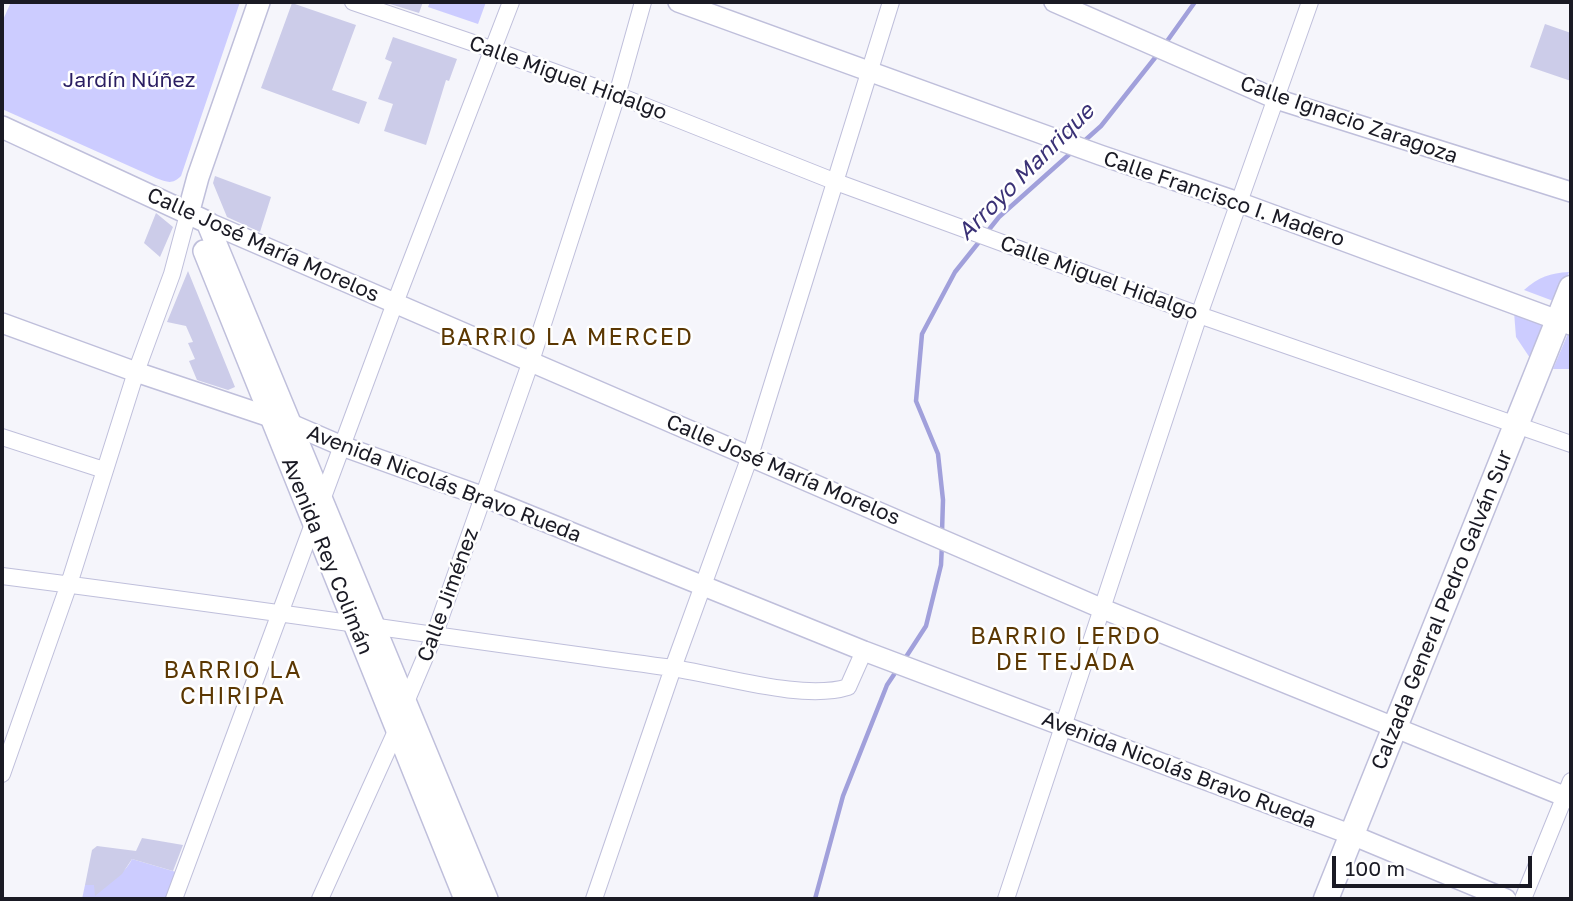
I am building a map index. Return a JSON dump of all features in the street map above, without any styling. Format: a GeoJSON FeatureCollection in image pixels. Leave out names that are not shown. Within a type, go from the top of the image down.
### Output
{"type":"FeatureCollection","features":[{"type":"Feature","properties":{"kind":"main road"},"geometry":{"type":"LineString","coordinates":[[198,218],[198,177],[259,2]]}},
{"type":"Feature","properties":{"kind":"main road","name":"Calle José María Morelos"},"geometry":{"type":"LineString","coordinates":[[2,127],[198,218]]}},
{"type":"Feature","properties":{"kind":"main road","name":"Avenida Rey Colimán"},"geometry":{"type":"LineString","coordinates":[[198,218],[281,421],[314,524],[364,626],[406,702],[487,899]]}},
{"type":"Feature","properties":{"kind":"main road","name":"Calzada General Pedro Galván Sur"},"geometry":{"type":"LineString","coordinates":[[1326,899],[1516,424],[1565,323],[1571,288]]}},
{"type":"Feature","properties":{"kind":"main road","name":"Avenida Rey Colimán"},"geometry":{"type":"LineString","coordinates":[[281,421],[322,500],[397,729],[466,899]]}},
{"type":"Feature","properties":{"kind":"street","name":"Calle Miguel Hidalgo"},"geometry":{"type":"LineString","coordinates":[[353,2],[617,95],[836,182],[1199,315],[1571,444]]}},
{"type":"Feature","properties":{"kind":"street"},"geometry":{"type":"LineString","coordinates":[[174,899],[395,303],[511,2]]}},
{"type":"Feature","properties":{"kind":"street","name":"Calle Jiménez"},"geometry":{"type":"LineString","coordinates":[[320,899],[397,729],[435,636],[531,361],[617,95],[643,2]]}},
{"type":"Feature","properties":{"kind":"street","name":"Calle Francisco I. Madero"},"geometry":{"type":"LineString","coordinates":[[678,2],[1058,140],[1238,202],[1565,323]]}},
{"type":"Feature","properties":{"kind":"street"},"geometry":{"type":"LineString","coordinates":[[594,899],[673,668],[750,456],[891,2]]}},
{"type":"Feature","properties":{"kind":"street","name":"Calle Ignacio Zaragoza"},"geometry":{"type":"LineString","coordinates":[[1054,2],[1276,99],[1571,192]]}},
{"type":"Feature","properties":{"kind":"street"},"geometry":{"type":"LineString","coordinates":[[1006,899],[1199,315],[1310,2]]}},
{"type":"Feature","properties":{"kind":"street","name":"Calle José María Morelos"},"geometry":{"type":"LineString","coordinates":[[198,218],[1103,609],[1395,728],[1569,792]]}},
{"type":"Feature","properties":{"kind":"street"},"geometry":{"type":"LineString","coordinates":[[2,774],[69,584],[136,372],[172,274],[198,218]]}},
{"type":"Feature","properties":{"kind":"street","name":"Avenida Nicolás Bravo Rueda"},"geometry":{"type":"LineString","coordinates":[[2,323],[281,421],[484,497],[873,654],[1352,835],[1506,899]]}},
{"type":"Feature","properties":{"kind":"street"},"geometry":{"type":"LineString","coordinates":[[2,437],[104,470]]}},
{"type":"Feature","properties":{"kind":"street"},"geometry":{"type":"LineString","coordinates":[[2,576],[673,668],[806,692],[832,692],[848,687],[873,654]]}},
{"type":"Feature","properties":{"kind":"street"},"geometry":{"type":"LineString","coordinates":[[1523,899],[1569,792]]}},
{"type":"Feature","properties":{"kind":"green space","name":"Jardín Núñez"},"geometry":{"type":"Polygon","coordinates":[[[11,2],[240,2],[181,176],[169,182],[156,178],[2,109],[2,22],[11,2]]]}},
{"type":"Feature","properties":{"kind":"green space"},"geometry":{"type":"Polygon","coordinates":[[[430,2],[486,2],[478,24],[428,7],[430,2]]]}},
{"type":"Feature","properties":{"kind":"green space"},"geometry":{"type":"Polygon","coordinates":[[[1569,272],[1556,302],[1524,290],[1545,276],[1569,272]]]}},
{"type":"Feature","properties":{"kind":"green space"},"geometry":{"type":"Polygon","coordinates":[[[1514,312],[1545,323],[1530,358],[1516,337],[1514,312]]]}},
{"type":"Feature","properties":{"kind":"green space"},"geometry":{"type":"Polygon","coordinates":[[[1569,331],[1571,369],[1553,369],[1569,331]]]}},
{"type":"Feature","properties":{"kind":"green space"},"geometry":{"type":"Polygon","coordinates":[[[132,859],[176,872],[166,899],[82,899],[85,885],[113,879],[132,859]]]}},
{"type":"Feature","properties":{"kind":"building"},"geometry":{"type":"Polygon","coordinates":[[[423,2],[419,13],[390,4],[423,2]]]}},
{"type":"Feature","properties":{"kind":"building"},"geometry":{"type":"Polygon","coordinates":[[[292,3],[356,25],[332,90],[367,102],[359,124],[261,88],[292,3]]]}},
{"type":"Feature","properties":{"kind":"building"},"geometry":{"type":"Polygon","coordinates":[[[1545,24],[1571,33],[1571,81],[1530,67],[1545,24]]]}},
{"type":"Feature","properties":{"kind":"building"},"geometry":{"type":"Polygon","coordinates":[[[393,37],[457,59],[449,81],[446,80],[426,145],[384,131],[393,104],[378,99],[392,62],[385,59],[393,37]]]}},
{"type":"Feature","properties":{"kind":"building"},"geometry":{"type":"Polygon","coordinates":[[[215,176],[271,197],[260,232],[227,217],[213,183],[215,176]]]}},
{"type":"Feature","properties":{"kind":"building"},"geometry":{"type":"Polygon","coordinates":[[[156,213],[173,227],[160,257],[144,243],[156,213]]]}},
{"type":"Feature","properties":{"kind":"building"},"geometry":{"type":"Polygon","coordinates":[[[188,271],[235,387],[228,390],[197,380],[189,361],[195,359],[188,343],[193,342],[186,326],[167,322],[188,271]]]}},
{"type":"Feature","properties":{"kind":"building"},"geometry":{"type":"Polygon","coordinates":[[[142,838],[183,845],[173,871],[132,859],[122,874],[95,896],[94,885],[85,885],[92,850],[97,846],[136,851],[142,838]]]}},
{"type":"Feature","properties":{"kind":"waterway","name":"Arroyo Manrique"},"geometry":{"type":"LineString","coordinates":[[1165,44],[1195,2]]}},
{"type":"Feature","properties":{"kind":"waterway","name":"Arroyo Manrique"},"geometry":{"type":"LineString","coordinates":[[1082,143],[1101,126],[1158,54]]}},
{"type":"Feature","properties":{"kind":"waterway","name":"Arroyo Manrique"},"geometry":{"type":"LineString","coordinates":[[942,532],[943,500],[938,454],[916,401],[922,334],[955,272],[999,217],[1073,151]]}},
{"type":"Feature","properties":{"kind":"waterway","name":"Arroyo Manrique"},"geometry":{"type":"LineString","coordinates":[[904,660],[926,626],[941,565],[942,544]]}},
{"type":"Feature","properties":{"kind":"waterway","name":"Arroyo Manrique"},"geometry":{"type":"LineString","coordinates":[[815,899],[843,796],[887,685],[897,670]]}},
{"type":"Feature","properties":{"kind":"district","name":"BARRIO LA MERCED"},"geometry":{"type":"Point","coordinates":[567,338]}},
{"type":"Feature","properties":{"kind":"district","name":"BARRIO LERDO DE TEJADA"},"geometry":{"type":"Point","coordinates":[1066,650]}},
{"type":"Feature","properties":{"kind":"district","name":"BARRIO LA CHIRIPA"},"geometry":{"type":"Point","coordinates":[233,684]}}]}
